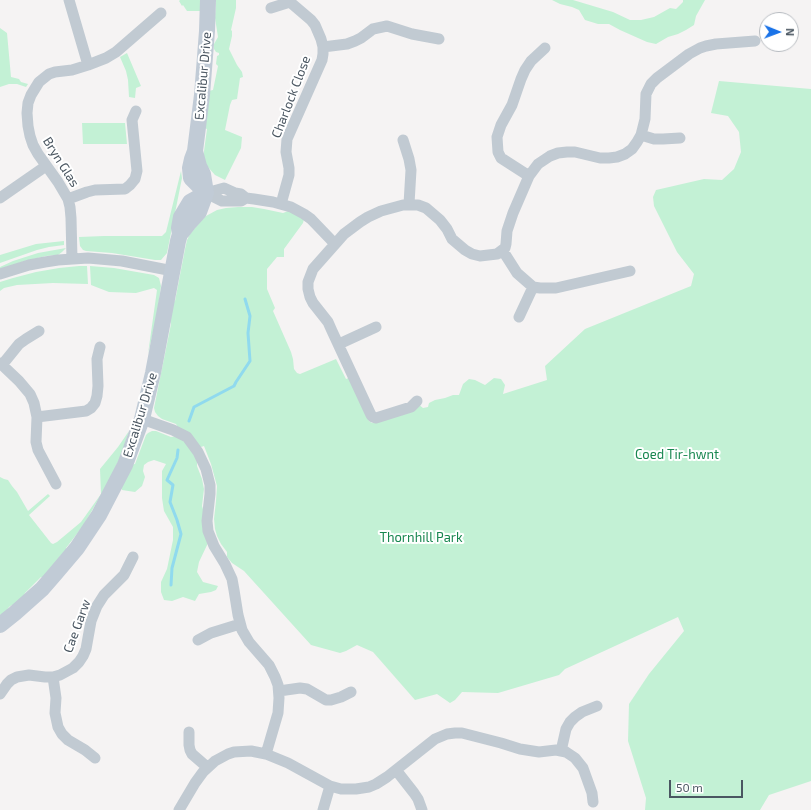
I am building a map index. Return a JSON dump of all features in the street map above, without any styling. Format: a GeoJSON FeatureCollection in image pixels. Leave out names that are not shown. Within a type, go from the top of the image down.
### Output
{"type":"FeatureCollection","features":[{"type":"Feature","properties":{"kind":"street"},"geometry":{"type":"LineString","coordinates":[[69,0],[88,65]]}},
{"type":"Feature","properties":{"kind":"street","name":"Excalibur Drive"},"geometry":{"type":"LineString","coordinates":[[0,625],[46,585],[77,548],[92,526],[116,483],[125,465],[142,419],[154,373],[180,234],[179,228],[181,217],[190,202],[206,192],[191,178],[190,168],[195,151],[201,110],[205,68],[208,0]]}},
{"type":"Feature","properties":{"kind":"street","name":"Charlock Close"},"geometry":{"type":"LineString","coordinates":[[271,8],[290,1],[315,25],[319,32],[323,47],[322,60],[287,139],[286,152],[289,175],[281,204]]}},
{"type":"Feature","properties":{"kind":"street","name":"Bryn Glas"},"geometry":{"type":"LineString","coordinates":[[72,259],[71,218],[68,199],[33,145],[28,126],[27,113],[31,95],[39,82],[49,74],[72,70],[88,65],[106,58],[116,52],[161,13]]}},
{"type":"Feature","properties":{"kind":"street","name":"Charlock Close"},"geometry":{"type":"LineString","coordinates":[[323,47],[347,44],[355,41],[373,29],[387,26],[412,34],[439,39]]}},
{"type":"Feature","properties":{"kind":"street"},"geometry":{"type":"LineString","coordinates":[[417,401],[411,407],[376,418],[371,415],[328,322],[313,303],[308,289],[308,282],[312,269],[335,244],[350,229],[368,217],[393,207],[409,204],[426,208],[440,220],[452,239],[472,254],[480,256],[498,254],[505,248],[509,223],[529,176],[538,164],[558,153],[575,152],[600,158],[617,157],[625,154],[632,149],[642,135],[646,94],[651,84],[657,78],[689,54],[700,48],[716,44],[755,41]]}},
{"type":"Feature","properties":{"kind":"street"},"geometry":{"type":"LineString","coordinates":[[529,176],[501,158],[498,152],[497,137],[498,131],[512,105],[525,70],[531,61],[545,48]]}},
{"type":"Feature","properties":{"kind":"street"},"geometry":{"type":"LineString","coordinates":[[68,199],[95,190],[125,189],[135,179],[137,171],[132,120],[136,111]]}},
{"type":"Feature","properties":{"kind":"street"},"geometry":{"type":"LineString","coordinates":[[642,135],[659,139],[680,138]]}},
{"type":"Feature","properties":{"kind":"street"},"geometry":{"type":"LineString","coordinates":[[403,140],[411,170],[409,204]]}},
{"type":"Feature","properties":{"kind":"street"},"geometry":{"type":"LineString","coordinates":[[0,198],[46,166]]}},
{"type":"Feature","properties":{"kind":"street"},"geometry":{"type":"LineString","coordinates":[[206,192],[224,188],[241,194],[246,198],[263,200],[291,207],[311,219],[335,244]]}},
{"type":"Feature","properties":{"kind":"street"},"geometry":{"type":"LineString","coordinates":[[503,251],[517,273],[533,287],[546,289],[556,288],[630,271]]}},
{"type":"Feature","properties":{"kind":"street"},"geometry":{"type":"LineString","coordinates":[[0,274],[29,265],[58,260],[88,258],[122,261],[172,271]]}},
{"type":"Feature","properties":{"kind":"street"},"geometry":{"type":"LineString","coordinates":[[519,317],[533,287]]}},
{"type":"Feature","properties":{"kind":"street"},"geometry":{"type":"LineString","coordinates":[[339,344],[376,327]]}},
{"type":"Feature","properties":{"kind":"street"},"geometry":{"type":"LineString","coordinates":[[39,331],[19,344],[1,364],[19,380],[30,394],[34,403],[37,417],[36,442],[38,450],[56,484]]}},
{"type":"Feature","properties":{"kind":"street"},"geometry":{"type":"LineString","coordinates":[[37,417],[86,411],[91,408],[95,403],[97,396],[97,359],[100,347]]}},
{"type":"Feature","properties":{"kind":"street"},"geometry":{"type":"LineString","coordinates":[[142,419],[173,430],[187,437],[198,452],[206,469],[210,485],[207,521],[208,531],[214,546],[226,564],[232,579],[240,624],[249,642],[269,665],[276,677],[279,691],[278,713],[266,754]]}},
{"type":"Feature","properties":{"kind":"street","name":"Cae Garw"},"geometry":{"type":"LineString","coordinates":[[53,677],[73,668],[83,656],[88,641],[91,622],[97,606],[104,595],[124,575],[134,557]]}},
{"type":"Feature","properties":{"kind":"street"},"geometry":{"type":"LineString","coordinates":[[198,640],[211,633],[240,624]]}},
{"type":"Feature","properties":{"kind":"street"},"geometry":{"type":"LineString","coordinates":[[0,694],[7,684],[17,677],[29,674],[53,677],[56,698],[55,713],[58,727],[68,740],[95,758]]}},
{"type":"Feature","properties":{"kind":"street"},"geometry":{"type":"LineString","coordinates":[[279,691],[300,688],[307,689],[326,700],[341,697],[350,692]]}},
{"type":"Feature","properties":{"kind":"street"},"geometry":{"type":"LineString","coordinates":[[562,751],[566,729],[570,722],[582,712],[597,706]]}},
{"type":"Feature","properties":{"kind":"street"},"geometry":{"type":"LineString","coordinates":[[189,732],[189,745],[192,754],[207,768]]}},
{"type":"Feature","properties":{"kind":"street"},"geometry":{"type":"LineString","coordinates":[[181,810],[195,784],[207,768],[221,757],[234,752],[252,751],[266,754],[288,763],[330,786],[341,789],[362,789],[376,784],[435,739],[447,734],[455,733],[462,733],[501,743],[520,750],[539,752],[556,750],[570,754],[583,768],[592,794],[593,802]]}},
{"type":"Feature","properties":{"kind":"street"},"geometry":{"type":"LineString","coordinates":[[396,770],[418,799],[422,810]]}},
{"type":"Feature","properties":{"kind":"street"},"geometry":{"type":"LineString","coordinates":[[323,810],[330,786]]}},
{"type":"Feature","properties":{"kind":"green space"},"geometry":{"type":"Polygon","coordinates":[[[200,0],[200,11],[187,11],[183,5],[182,6],[179,1],[200,0]]]}},
{"type":"Feature","properties":{"kind":"green space"},"geometry":{"type":"Polygon","coordinates":[[[216,0],[236,0],[229,49],[242,72],[243,77],[240,78],[237,99],[232,100],[230,105],[225,130],[242,137],[241,148],[225,180],[215,175],[207,166],[204,158],[207,129],[204,128],[208,91],[213,90],[218,66],[216,64],[217,56],[219,55],[219,53],[214,49],[214,44],[218,37],[215,18],[216,0]]]}},
{"type":"Feature","properties":{"kind":"green space"},"geometry":{"type":"Polygon","coordinates":[[[552,0],[573,0],[613,12],[630,20],[641,20],[654,17],[670,8],[676,9],[683,2],[683,0],[705,0],[696,16],[694,25],[656,44],[647,42],[609,24],[598,24],[585,20],[579,10],[552,0]]]}},
{"type":"Feature","properties":{"kind":"green space"},"geometry":{"type":"Polygon","coordinates":[[[0,28],[7,33],[11,77],[28,84],[26,87],[17,84],[9,84],[0,87],[0,28]]]}},
{"type":"Feature","properties":{"kind":"green space"},"geometry":{"type":"Polygon","coordinates":[[[127,53],[141,86],[136,88],[135,98],[129,97],[126,71],[120,57],[127,53]]]}},
{"type":"Feature","properties":{"kind":"green space"},"geometry":{"type":"Polygon","coordinates":[[[719,81],[811,89],[811,781],[769,795],[760,810],[645,810],[646,798],[628,741],[629,704],[649,674],[684,631],[678,617],[565,669],[559,675],[498,693],[462,692],[450,703],[437,694],[415,700],[373,652],[357,645],[340,653],[311,645],[244,571],[232,563],[227,557],[227,552],[221,544],[215,529],[214,519],[217,486],[204,446],[187,445],[197,459],[197,466],[204,489],[202,506],[208,543],[199,562],[197,572],[203,582],[218,586],[216,590],[199,594],[195,601],[183,597],[172,601],[164,600],[161,592],[161,582],[167,569],[173,540],[173,527],[164,511],[162,498],[162,471],[166,464],[154,460],[144,465],[143,471],[145,477],[142,486],[135,492],[122,490],[120,484],[130,465],[135,464],[148,433],[156,431],[171,437],[178,436],[179,429],[176,424],[162,419],[155,412],[154,408],[171,324],[170,320],[173,302],[175,301],[187,240],[190,234],[206,216],[217,210],[226,208],[252,207],[283,213],[291,210],[304,219],[303,223],[284,249],[284,257],[277,257],[267,269],[267,289],[275,308],[273,311],[291,352],[294,369],[297,373],[300,374],[336,359],[346,379],[351,377],[369,421],[372,423],[380,416],[418,404],[423,408],[428,407],[429,403],[435,400],[453,395],[459,395],[463,384],[469,379],[485,385],[494,378],[501,379],[505,385],[503,394],[547,380],[545,366],[585,329],[691,286],[694,274],[677,252],[654,206],[653,197],[656,190],[704,179],[722,180],[734,169],[741,152],[739,132],[728,116],[711,113],[719,81]]]}},
{"type":"Feature","properties":{"kind":"green space"},"geometry":{"type":"Polygon","coordinates":[[[82,123],[125,123],[127,144],[83,144],[82,123]]]}},
{"type":"Feature","properties":{"kind":"green space"},"geometry":{"type":"Polygon","coordinates":[[[181,171],[182,178],[167,253],[161,260],[83,250],[80,246],[79,237],[162,236],[166,232],[181,171]]]}},
{"type":"Feature","properties":{"kind":"green space"},"geometry":{"type":"Polygon","coordinates":[[[64,241],[64,245],[37,250],[0,263],[0,255],[36,244],[64,241]]]}},
{"type":"Feature","properties":{"kind":"green space"},"geometry":{"type":"Polygon","coordinates":[[[66,248],[58,255],[25,261],[0,269],[0,267],[13,261],[38,253],[66,248]]]}},
{"type":"Feature","properties":{"kind":"green space"},"geometry":{"type":"Polygon","coordinates":[[[87,266],[88,284],[53,283],[17,285],[4,288],[0,291],[0,282],[36,272],[87,266]]]}},
{"type":"Feature","properties":{"kind":"green space"},"geometry":{"type":"Polygon","coordinates":[[[90,266],[114,268],[154,275],[159,278],[161,286],[157,315],[148,354],[157,290],[154,288],[136,293],[109,292],[91,285],[90,266]]]}},
{"type":"Feature","properties":{"kind":"green space"},"geometry":{"type":"Polygon","coordinates":[[[129,431],[121,456],[105,488],[83,526],[45,578],[41,577],[25,593],[23,598],[9,607],[5,613],[0,615],[0,477],[8,480],[28,511],[48,494],[50,496],[29,515],[53,544],[81,522],[101,494],[100,469],[129,431]]]}},
{"type":"Feature","properties":{"kind":"waterway"},"geometry":{"type":"LineString","coordinates":[[189,421],[194,407],[234,386],[250,361],[248,333],[250,316],[245,299]]}},
{"type":"Feature","properties":{"kind":"waterway"},"geometry":{"type":"LineString","coordinates":[[171,585],[172,568],[181,534],[170,502],[173,485],[167,480],[177,458],[178,450]]}},
{"type":"Feature","properties":{"kind":"park label","name":"Coed Tir-hwnt"},"geometry":{"type":"Point","coordinates":[677,455]}},
{"type":"Feature","properties":{"kind":"park label","name":"Thornhill Park"},"geometry":{"type":"Point","coordinates":[421,538]}}]}
